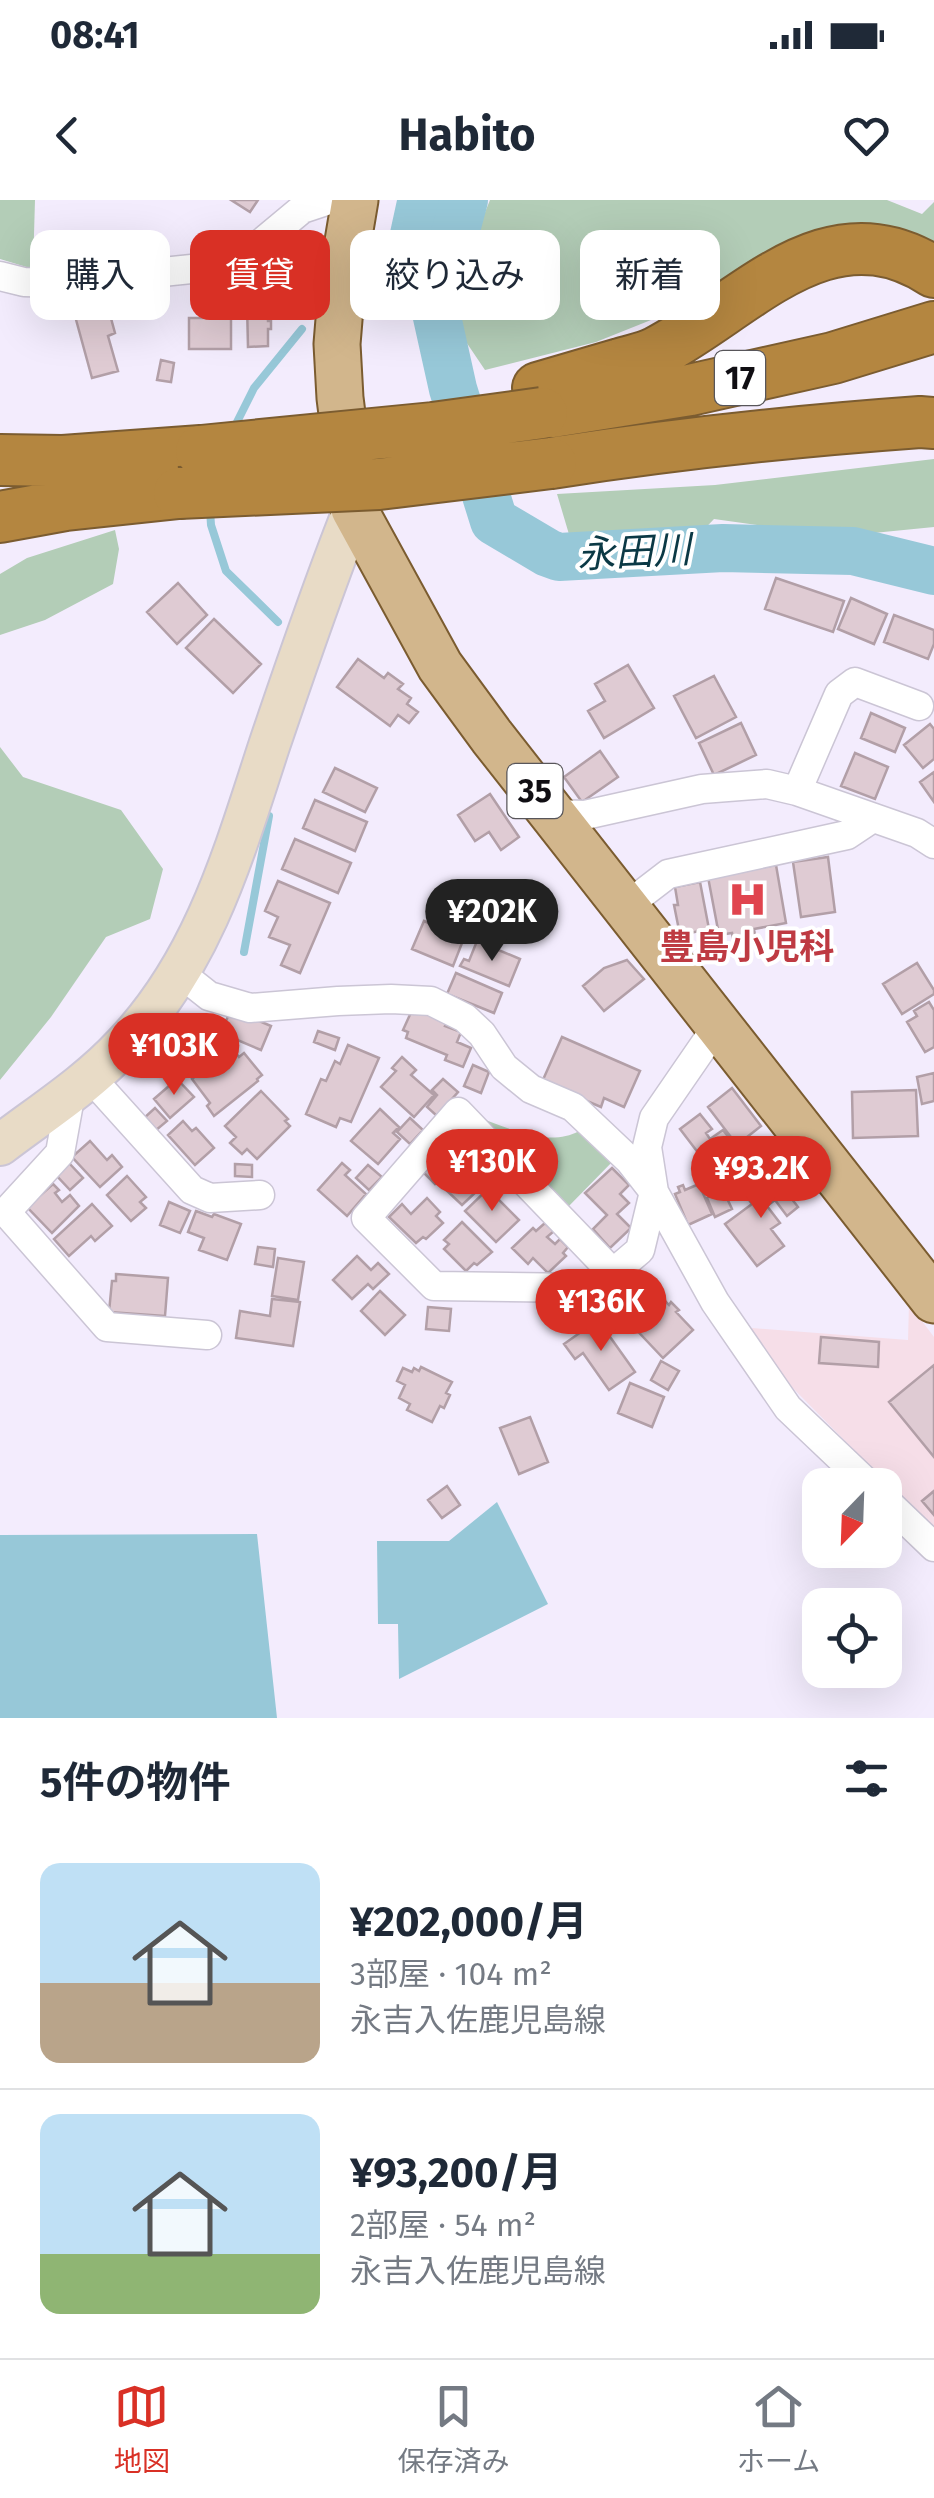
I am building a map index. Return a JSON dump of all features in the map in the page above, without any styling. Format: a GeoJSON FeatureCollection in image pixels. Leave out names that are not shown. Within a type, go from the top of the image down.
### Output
{"type":"FeatureCollection","features":[{"type":"Feature","properties":{"kind":"highway"},"geometry":{"type":"LineString","coordinates":[[0,517],[65,483],[190,472],[378,484],[545,428],[792,266],[842,250],[869,248],[893,251],[934,272]]}},
{"type":"Feature","properties":{"kind":"highway","name":"17"},"geometry":{"type":"LineString","coordinates":[[545,428],[833,358],[934,326]]}},
{"type":"Feature","properties":{"kind":"highway","name":"17"},"geometry":{"type":"LineString","coordinates":[[545,428],[688,425],[934,362]]}},
{"type":"Feature","properties":{"kind":"highway"},"geometry":{"type":"LineString","coordinates":[[190,472],[330,423],[545,428],[668,445],[795,431],[934,423]]}},
{"type":"Feature","properties":{"kind":"highway"},"geometry":{"type":"LineString","coordinates":[[0,460],[65,483]]}},
{"type":"Feature","properties":{"kind":"main road","name":"35"},"geometry":{"type":"LineString","coordinates":[[354,200],[337,344],[354,509],[440,666],[492,737],[934,1300]]}},
{"type":"Feature","properties":{"kind":"street"},"geometry":{"type":"LineString","coordinates":[[0,276],[56,283],[220,266],[248,254],[302,209],[329,200]]}},
{"type":"Feature","properties":{"kind":"street"},"geometry":{"type":"LineString","coordinates":[[0,1146],[80,1085],[125,1044],[180,972],[223,885],[317,604],[354,509]]}},
{"type":"Feature","properties":{"kind":"street"},"geometry":{"type":"LineString","coordinates":[[797,791],[839,694],[855,682],[920,706]]}},
{"type":"Feature","properties":{"kind":"street"},"geometry":{"type":"LineString","coordinates":[[553,814],[585,815],[702,789],[767,784],[917,833],[934,844]]}},
{"type":"Feature","properties":{"kind":"street"},"geometry":{"type":"LineString","coordinates":[[625,907],[668,874],[847,835],[871,819]]}},
{"type":"Feature","properties":{"kind":"street"},"geometry":{"type":"LineString","coordinates":[[180,972],[209,996],[250,1008],[338,1001],[431,1001],[465,1018],[482,1034],[504,1067],[531,1089],[573,1107],[629,1160],[654,1192],[715,1302],[788,1408],[851,1468]]}},
{"type":"Feature","properties":{"kind":"street"},"geometry":{"type":"LineString","coordinates":[[613,1273],[458,1112],[366,1218],[434,1286],[583,1288],[613,1273],[640,1250],[654,1192],[647,1147],[654,1118],[718,1025]]}},
{"type":"Feature","properties":{"kind":"street"},"geometry":{"type":"LineString","coordinates":[[80,1085],[192,1190],[210,1198],[260,1195]]}},
{"type":"Feature","properties":{"kind":"street"},"geometry":{"type":"LineString","coordinates":[[80,1085],[60,1153],[6,1212],[107,1327],[206,1334]]}},
{"type":"Feature","properties":{"kind":"street"},"geometry":{"type":"LineString","coordinates":[[902,1516],[934,1547]]}},
{"type":"Feature","properties":{"kind":"shaded area"},"geometry":{"type":"Polygon","coordinates":[[[909,1304],[934,1337],[934,1531],[902,1499],[902,1468],[872,1468],[778,1373],[760,1348],[752,1328],[908,1340],[909,1304]]]}},
{"type":"Feature","properties":{"kind":"green space"},"geometry":{"type":"Polygon","coordinates":[[[0,200],[35,200],[30,268],[0,259],[0,200]]]}},
{"type":"Feature","properties":{"kind":"green space"},"geometry":{"type":"Polygon","coordinates":[[[490,200],[887,200],[922,214],[934,202],[934,255],[746,282],[720,292],[720,230],[580,230],[580,320],[651,320],[596,342],[485,370],[456,327],[457,320],[560,320],[560,230],[478,230],[490,200]]]}},
{"type":"Feature","properties":{"kind":"green space"},"geometry":{"type":"Polygon","coordinates":[[[934,459],[934,527],[833,537],[793,556],[757,525],[714,519],[693,541],[571,541],[557,494],[715,485],[934,459]]]}},
{"type":"Feature","properties":{"kind":"green space"},"geometry":{"type":"Polygon","coordinates":[[[115,530],[119,549],[113,584],[45,620],[0,635],[0,574],[27,558],[115,530]]]}},
{"type":"Feature","properties":{"kind":"green space"},"geometry":{"type":"Polygon","coordinates":[[[0,747],[23,777],[121,810],[163,869],[150,919],[106,937],[51,1017],[0,1080],[0,747]]]}},
{"type":"Feature","properties":{"kind":"green space"},"geometry":{"type":"Polygon","coordinates":[[[483,1119],[544,1137],[568,1136],[579,1131],[615,1159],[567,1208],[483,1119]]]}},
{"type":"Feature","properties":{"kind":"water"},"geometry":{"type":"Polygon","coordinates":[[[397,200],[476,200],[466,230],[390,230],[397,200]]]}},
{"type":"Feature","properties":{"kind":"water"},"geometry":{"type":"Polygon","coordinates":[[[497,1502],[548,1604],[399,1679],[398,1624],[378,1624],[377,1541],[449,1541],[497,1502]]]}},
{"type":"Feature","properties":{"kind":"water"},"geometry":{"type":"Polygon","coordinates":[[[257,1534],[277,1718],[0,1718],[0,1535],[257,1534]]]}},
{"type":"Feature","properties":{"kind":"building"},"geometry":{"type":"Polygon","coordinates":[[[231,200],[258,200],[250,212],[231,200]]]}},
{"type":"Feature","properties":{"kind":"building"},"geometry":{"type":"Polygon","coordinates":[[[189,318],[231,320],[231,349],[189,349],[189,318]]]}},
{"type":"Feature","properties":{"kind":"building"},"geometry":{"type":"Polygon","coordinates":[[[76,320],[111,320],[115,333],[108,336],[118,371],[92,378],[76,320]]]}},
{"type":"Feature","properties":{"kind":"building"},"geometry":{"type":"Polygon","coordinates":[[[247,320],[271,321],[268,346],[248,347],[247,320]]]}},
{"type":"Feature","properties":{"kind":"building"},"geometry":{"type":"Polygon","coordinates":[[[161,360],[174,363],[171,382],[157,380],[161,360]]]}},
{"type":"Feature","properties":{"kind":"building"},"geometry":{"type":"Polygon","coordinates":[[[776,578],[844,601],[833,632],[765,609],[776,578]]]}},
{"type":"Feature","properties":{"kind":"building"},"geometry":{"type":"Polygon","coordinates":[[[178,583],[207,615],[177,644],[147,612],[178,583]]]}},
{"type":"Feature","properties":{"kind":"building"},"geometry":{"type":"Polygon","coordinates":[[[851,598],[887,614],[874,644],[838,629],[851,598]]]}},
{"type":"Feature","properties":{"kind":"building"},"geometry":{"type":"Polygon","coordinates":[[[894,615],[934,630],[928,659],[884,642],[894,615]]]}},
{"type":"Feature","properties":{"kind":"building"},"geometry":{"type":"Polygon","coordinates":[[[214,619],[261,664],[233,693],[186,648],[214,619]]]}},
{"type":"Feature","properties":{"kind":"building"},"geometry":{"type":"Polygon","coordinates":[[[358,659],[384,678],[388,673],[403,684],[398,689],[411,698],[407,704],[418,712],[409,723],[398,715],[390,726],[337,687],[358,659]]]}},
{"type":"Feature","properties":{"kind":"building"},"geometry":{"type":"Polygon","coordinates":[[[628,665],[654,708],[604,738],[588,711],[605,701],[595,684],[628,665]]]}},
{"type":"Feature","properties":{"kind":"building"},"geometry":{"type":"Polygon","coordinates":[[[714,676],[736,717],[696,738],[674,696],[714,676]]]}},
{"type":"Feature","properties":{"kind":"building"},"geometry":{"type":"Polygon","coordinates":[[[871,713],[905,728],[895,752],[861,738],[871,713]]]}},
{"type":"Feature","properties":{"kind":"building"},"geometry":{"type":"Polygon","coordinates":[[[741,723],[756,755],[714,775],[699,743],[741,723]]]}},
{"type":"Feature","properties":{"kind":"building"},"geometry":{"type":"Polygon","coordinates":[[[930,724],[934,729],[934,759],[923,768],[904,745],[930,724]]]}},
{"type":"Feature","properties":{"kind":"building"},"geometry":{"type":"Polygon","coordinates":[[[600,751],[618,777],[582,802],[564,777],[600,751]]]}},
{"type":"Feature","properties":{"kind":"building"},"geometry":{"type":"Polygon","coordinates":[[[855,753],[888,767],[875,799],[841,786],[855,753]]]}},
{"type":"Feature","properties":{"kind":"building"},"geometry":{"type":"Polygon","coordinates":[[[335,768],[377,788],[365,812],[323,792],[335,768]]]}},
{"type":"Feature","properties":{"kind":"building"},"geometry":{"type":"Polygon","coordinates":[[[934,772],[934,802],[920,782],[934,772]]]}},
{"type":"Feature","properties":{"kind":"building"},"geometry":{"type":"Polygon","coordinates":[[[490,794],[519,837],[501,850],[489,832],[475,841],[458,815],[490,794]]]}},
{"type":"Feature","properties":{"kind":"building"},"geometry":{"type":"Polygon","coordinates":[[[315,800],[367,822],[355,851],[303,828],[315,800]]]}},
{"type":"Feature","properties":{"kind":"building"},"geometry":{"type":"Polygon","coordinates":[[[295,839],[351,863],[338,893],[282,869],[295,839]]]}},
{"type":"Feature","properties":{"kind":"building"},"geometry":{"type":"Polygon","coordinates":[[[828,857],[835,912],[801,917],[793,862],[828,857]]]}},
{"type":"Feature","properties":{"kind":"building","name":"豊島小児科"},"geometry":{"type":"Polygon","coordinates":[[[776,865],[786,923],[754,929],[756,942],[734,946],[732,933],[719,935],[708,877],[776,865]]]}},
{"type":"Feature","properties":{"kind":"building"},"geometry":{"type":"Polygon","coordinates":[[[278,881],[330,903],[300,973],[281,965],[290,945],[269,937],[278,917],[265,911],[278,881]]]}},
{"type":"Feature","properties":{"kind":"building"},"geometry":{"type":"Polygon","coordinates":[[[700,882],[709,929],[680,935],[675,887],[700,882]]]}},
{"type":"Feature","properties":{"kind":"building"},"geometry":{"type":"Polygon","coordinates":[[[424,921],[464,938],[453,966],[412,949],[424,921]]]}},
{"type":"Feature","properties":{"kind":"building"},"geometry":{"type":"Polygon","coordinates":[[[477,941],[520,959],[509,986],[460,966],[464,959],[469,961],[477,941]]]}},
{"type":"Feature","properties":{"kind":"building"},"geometry":{"type":"Polygon","coordinates":[[[627,960],[644,979],[604,1011],[583,986],[604,968],[627,960]]]}},
{"type":"Feature","properties":{"kind":"building"},"geometry":{"type":"Polygon","coordinates":[[[917,963],[934,994],[902,1014],[883,984],[917,963]]]}},
{"type":"Feature","properties":{"kind":"building"},"geometry":{"type":"Polygon","coordinates":[[[456,973],[502,993],[494,1013],[447,994],[456,973]]]}},
{"type":"Feature","properties":{"kind":"building"},"geometry":{"type":"Polygon","coordinates":[[[929,1002],[934,1010],[934,1047],[925,1052],[907,1022],[917,1016],[914,1011],[929,1002]]]}},
{"type":"Feature","properties":{"kind":"building"},"geometry":{"type":"Polygon","coordinates":[[[413,1008],[461,1032],[457,1042],[471,1048],[463,1067],[445,1060],[447,1055],[406,1038],[408,1032],[403,1030],[413,1008]]]}},
{"type":"Feature","properties":{"kind":"building"},"geometry":{"type":"Polygon","coordinates":[[[231,1009],[271,1026],[261,1050],[221,1033],[231,1009]]]}},
{"type":"Feature","properties":{"kind":"building"},"geometry":{"type":"Polygon","coordinates":[[[318,1031],[339,1038],[335,1050],[314,1042],[318,1031]]]}},
{"type":"Feature","properties":{"kind":"building"},"geometry":{"type":"Polygon","coordinates":[[[562,1037],[640,1071],[624,1107],[604,1098],[601,1107],[542,1082],[562,1037]]]}},
{"type":"Feature","properties":{"kind":"building"},"geometry":{"type":"Polygon","coordinates":[[[348,1045],[379,1058],[351,1122],[340,1118],[336,1127],[306,1114],[321,1079],[326,1081],[335,1061],[340,1064],[348,1045]]]}},
{"type":"Feature","properties":{"kind":"building"},"geometry":{"type":"Polygon","coordinates":[[[232,1048],[239,1057],[244,1053],[262,1075],[214,1116],[207,1106],[210,1103],[192,1079],[198,1074],[194,1069],[214,1054],[218,1059],[232,1048]]]}},
{"type":"Feature","properties":{"kind":"building"},"geometry":{"type":"Polygon","coordinates":[[[402,1057],[416,1070],[411,1075],[434,1095],[414,1117],[381,1087],[396,1071],[392,1068],[402,1057]]]}},
{"type":"Feature","properties":{"kind":"building"},"geometry":{"type":"Polygon","coordinates":[[[473,1065],[489,1072],[481,1093],[464,1086],[473,1065]]]}},
{"type":"Feature","properties":{"kind":"building"},"geometry":{"type":"Polygon","coordinates":[[[934,1073],[934,1101],[922,1104],[917,1077],[934,1073]]]}},
{"type":"Feature","properties":{"kind":"building"},"geometry":{"type":"Polygon","coordinates":[[[177,1079],[194,1097],[170,1118],[154,1099],[177,1079]]]}},
{"type":"Feature","properties":{"kind":"building"},"geometry":{"type":"Polygon","coordinates":[[[443,1079],[458,1092],[437,1116],[427,1107],[437,1095],[432,1090],[443,1079]]]}},
{"type":"Feature","properties":{"kind":"building"},"geometry":{"type":"Polygon","coordinates":[[[732,1088],[761,1126],[737,1145],[708,1107],[732,1088]]]}},
{"type":"Feature","properties":{"kind":"building"},"geometry":{"type":"Polygon","coordinates":[[[916,1090],[918,1136],[853,1138],[852,1092],[916,1090]]]}},
{"type":"Feature","properties":{"kind":"building"},"geometry":{"type":"Polygon","coordinates":[[[261,1091],[290,1126],[257,1159],[247,1149],[242,1154],[230,1143],[236,1137],[225,1126],[261,1091]]]}},
{"type":"Feature","properties":{"kind":"building"},"geometry":{"type":"Polygon","coordinates":[[[155,1108],[167,1121],[155,1131],[144,1118],[155,1108]]]}},
{"type":"Feature","properties":{"kind":"building"},"geometry":{"type":"Polygon","coordinates":[[[380,1109],[399,1127],[393,1133],[400,1139],[378,1164],[351,1141],[380,1109]]]}},
{"type":"Feature","properties":{"kind":"building"},"geometry":{"type":"Polygon","coordinates":[[[700,1114],[712,1129],[706,1133],[710,1139],[723,1130],[736,1147],[709,1167],[680,1129],[700,1114]]]}},
{"type":"Feature","properties":{"kind":"building"},"geometry":{"type":"Polygon","coordinates":[[[410,1118],[423,1130],[410,1144],[397,1132],[410,1118]]]}},
{"type":"Feature","properties":{"kind":"building"},"geometry":{"type":"Polygon","coordinates":[[[183,1121],[192,1131],[196,1128],[214,1148],[195,1165],[168,1135],[183,1121]]]}},
{"type":"Feature","properties":{"kind":"building"},"geometry":{"type":"Polygon","coordinates":[[[90,1141],[107,1160],[112,1155],[122,1167],[100,1187],[72,1157],[90,1141]]]}},
{"type":"Feature","properties":{"kind":"building"},"geometry":{"type":"Polygon","coordinates":[[[437,1156],[450,1170],[435,1184],[422,1171],[437,1156]]]}},
{"type":"Feature","properties":{"kind":"building"},"geometry":{"type":"Polygon","coordinates":[[[458,1156],[467,1166],[474,1159],[492,1177],[462,1205],[444,1188],[458,1175],[448,1166],[458,1156]]]}},
{"type":"Feature","properties":{"kind":"building"},"geometry":{"type":"Polygon","coordinates":[[[69,1163],[83,1178],[70,1190],[56,1175],[69,1163]]]}},
{"type":"Feature","properties":{"kind":"building"},"geometry":{"type":"Polygon","coordinates":[[[342,1163],[350,1170],[345,1175],[366,1194],[347,1216],[318,1190],[342,1163]]]}},
{"type":"Feature","properties":{"kind":"building"},"geometry":{"type":"Polygon","coordinates":[[[235,1164],[252,1165],[252,1177],[235,1176],[235,1164]]]}},
{"type":"Feature","properties":{"kind":"building"},"geometry":{"type":"Polygon","coordinates":[[[368,1165],[382,1177],[369,1190],[356,1178],[368,1165]]]}},
{"type":"Feature","properties":{"kind":"building"},"geometry":{"type":"Polygon","coordinates":[[[612,1168],[629,1185],[620,1194],[629,1203],[617,1214],[631,1228],[610,1248],[593,1229],[607,1215],[585,1193],[612,1168]]]}},
{"type":"Feature","properties":{"kind":"building"},"geometry":{"type":"Polygon","coordinates":[[[127,1176],[146,1197],[140,1202],[146,1208],[131,1221],[107,1195],[127,1176]]]}},
{"type":"Feature","properties":{"kind":"building"},"geometry":{"type":"Polygon","coordinates":[[[774,1176],[798,1207],[787,1216],[775,1200],[767,1206],[780,1223],[771,1229],[784,1246],[757,1266],[725,1224],[752,1204],[747,1197],[774,1176]]]}},
{"type":"Feature","properties":{"kind":"building"},"geometry":{"type":"Polygon","coordinates":[[[495,1182],[503,1190],[496,1197],[519,1220],[496,1242],[465,1211],[495,1182]]]}},
{"type":"Feature","properties":{"kind":"building"},"geometry":{"type":"Polygon","coordinates":[[[53,1184],[62,1202],[70,1195],[79,1206],[52,1233],[27,1207],[53,1184]]]}},
{"type":"Feature","properties":{"kind":"building"},"geometry":{"type":"Polygon","coordinates":[[[699,1184],[712,1214],[688,1225],[675,1194],[680,1192],[678,1187],[683,1185],[685,1190],[699,1184]]]}},
{"type":"Feature","properties":{"kind":"building"},"geometry":{"type":"Polygon","coordinates":[[[723,1190],[732,1209],[715,1217],[707,1198],[723,1190]]]}},
{"type":"Feature","properties":{"kind":"building"},"geometry":{"type":"Polygon","coordinates":[[[427,1198],[440,1212],[436,1216],[443,1223],[416,1243],[389,1217],[402,1204],[411,1214],[427,1198]]]}},
{"type":"Feature","properties":{"kind":"building"},"geometry":{"type":"Polygon","coordinates":[[[169,1202],[190,1211],[180,1233],[160,1225],[169,1202]]]}},
{"type":"Feature","properties":{"kind":"building"},"geometry":{"type":"Polygon","coordinates":[[[92,1204],[112,1226],[95,1241],[91,1236],[69,1256],[54,1239],[92,1204]]]}},
{"type":"Feature","properties":{"kind":"building"},"geometry":{"type":"Polygon","coordinates":[[[196,1211],[241,1224],[227,1260],[199,1250],[204,1238],[188,1232],[196,1211]]]}},
{"type":"Feature","properties":{"kind":"building"},"geometry":{"type":"Polygon","coordinates":[[[462,1222],[492,1252],[466,1271],[444,1249],[449,1244],[444,1240],[462,1222]]]}},
{"type":"Feature","properties":{"kind":"building"},"geometry":{"type":"Polygon","coordinates":[[[545,1223],[554,1231],[547,1237],[555,1244],[560,1239],[568,1247],[563,1253],[566,1256],[548,1273],[533,1258],[528,1264],[512,1248],[533,1228],[536,1231],[545,1223]]]}},
{"type":"Feature","properties":{"kind":"building"},"geometry":{"type":"Polygon","coordinates":[[[258,1247],[275,1249],[273,1267],[255,1264],[258,1247]]]}},
{"type":"Feature","properties":{"kind":"building"},"geometry":{"type":"Polygon","coordinates":[[[357,1256],[371,1270],[378,1263],[389,1274],[373,1289],[368,1284],[352,1299],[333,1280],[357,1256]]]}},
{"type":"Feature","properties":{"kind":"building"},"geometry":{"type":"Polygon","coordinates":[[[278,1258],[304,1262],[298,1300],[272,1296],[278,1258]]]}},
{"type":"Feature","properties":{"kind":"building"},"geometry":{"type":"Polygon","coordinates":[[[116,1274],[168,1278],[165,1316],[109,1312],[116,1274]]]}},
{"type":"Feature","properties":{"kind":"building"},"geometry":{"type":"Polygon","coordinates":[[[653,1288],[679,1310],[676,1312],[693,1330],[663,1358],[629,1322],[633,1318],[627,1312],[653,1288]]]}},
{"type":"Feature","properties":{"kind":"building"},"geometry":{"type":"Polygon","coordinates":[[[380,1291],[405,1315],[385,1335],[361,1311],[380,1291]]]}},
{"type":"Feature","properties":{"kind":"building"},"geometry":{"type":"Polygon","coordinates":[[[272,1299],[300,1302],[293,1346],[236,1338],[240,1311],[270,1316],[272,1299]]]}},
{"type":"Feature","properties":{"kind":"building"},"geometry":{"type":"Polygon","coordinates":[[[428,1307],[451,1309],[449,1331],[426,1329],[428,1307]]]}},
{"type":"Feature","properties":{"kind":"building"},"geometry":{"type":"Polygon","coordinates":[[[598,1320],[635,1372],[609,1390],[583,1353],[575,1359],[564,1344],[598,1320]]]}},
{"type":"Feature","properties":{"kind":"building"},"geometry":{"type":"Polygon","coordinates":[[[821,1337],[879,1342],[878,1367],[819,1363],[821,1337]]]}},
{"type":"Feature","properties":{"kind":"building"},"geometry":{"type":"Polygon","coordinates":[[[661,1361],[679,1371],[668,1390],[651,1380],[661,1361]]]}},
{"type":"Feature","properties":{"kind":"building"},"geometry":{"type":"Polygon","coordinates":[[[934,1365],[934,1457],[889,1402],[934,1365]]]}},
{"type":"Feature","properties":{"kind":"building"},"geometry":{"type":"Polygon","coordinates":[[[421,1367],[452,1382],[444,1408],[440,1406],[432,1422],[407,1410],[410,1404],[399,1398],[405,1385],[397,1381],[403,1368],[412,1372],[421,1367]]]}},
{"type":"Feature","properties":{"kind":"building"},"geometry":{"type":"Polygon","coordinates":[[[630,1383],[664,1397],[652,1427],[618,1413],[630,1383]]]}},
{"type":"Feature","properties":{"kind":"building"},"geometry":{"type":"Polygon","coordinates":[[[530,1417],[548,1462],[519,1474],[500,1428],[530,1417]]]}},
{"type":"Feature","properties":{"kind":"building"},"geometry":{"type":"Polygon","coordinates":[[[447,1486],[460,1505],[442,1518],[428,1500],[447,1486]]]}},
{"type":"Feature","properties":{"kind":"building"},"geometry":{"type":"Polygon","coordinates":[[[934,1491],[934,1515],[922,1501],[934,1491]]]}},
{"type":"Feature","properties":{"kind":"waterway","name":"永田川"},"geometry":{"type":"LineString","coordinates":[[464,200],[435,308],[453,389],[494,521],[559,557],[723,548],[853,551],[934,571]]}},
{"type":"Feature","properties":{"kind":"waterway"},"geometry":{"type":"LineString","coordinates":[[234,428],[254,388],[302,329]]}},
{"type":"Feature","properties":{"kind":"waterway"},"geometry":{"type":"LineString","coordinates":[[210,510],[226,571],[278,622]]}},
{"type":"Feature","properties":{"kind":"waterway"},"geometry":{"type":"LineString","coordinates":[[244,952],[269,816]]}},
{"type":"Feature","properties":{"kind":"place","name":"豊島小児科"},"geometry":{"type":"Point","coordinates":[747,900]}}]}
